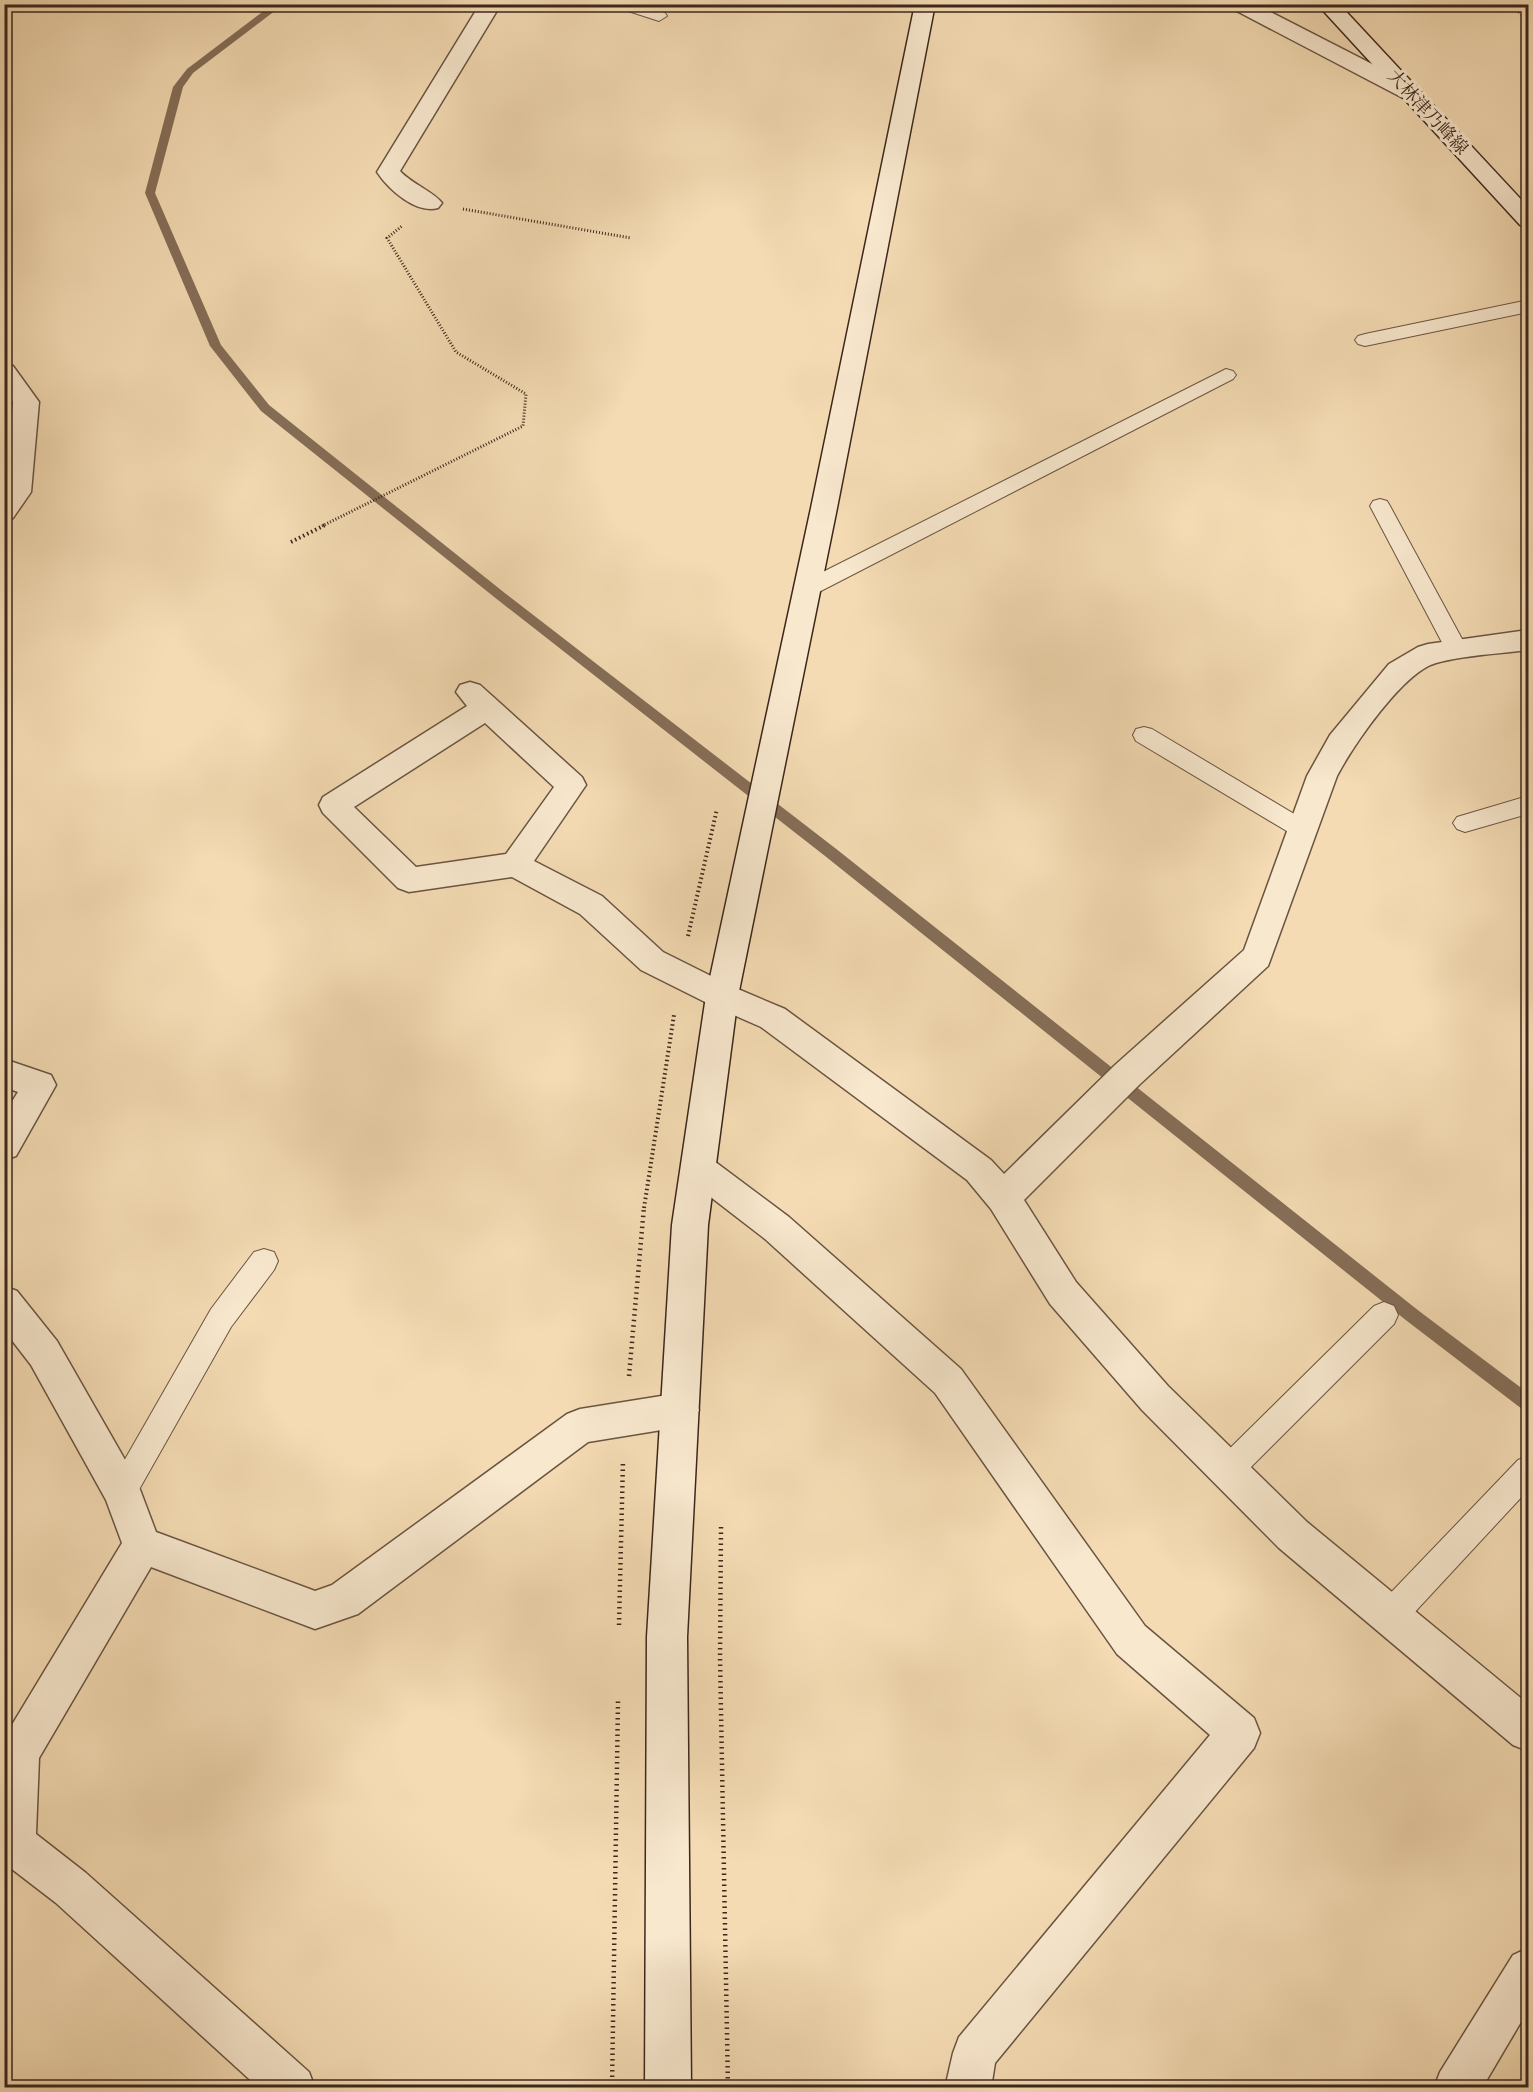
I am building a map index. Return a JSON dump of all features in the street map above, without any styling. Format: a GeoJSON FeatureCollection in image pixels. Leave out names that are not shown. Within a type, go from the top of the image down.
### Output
{"type":"FeatureCollection","features":[{"type":"Feature","properties":{"kind":"street"},"geometry":{"type":"LineString","coordinates":[[430,203],[402,187],[388,172],[491,4]]}},
{"type":"Feature","properties":{"kind":"street"},"geometry":{"type":"LineString","coordinates":[[668,2088],[666,1637],[690,1225],[722,996],[925,4]]}},
{"type":"Feature","properties":{"kind":"street"},"geometry":{"type":"LineString","coordinates":[[1238,4],[1409,92]]}},
{"type":"Feature","properties":{"kind":"street","name":"大林津乃峰線"},"geometry":{"type":"LineString","coordinates":[[1327,4],[1528,220]]}},
{"type":"Feature","properties":{"kind":"street"},"geometry":{"type":"LineString","coordinates":[[4,372],[26,402],[18,492],[4,512]]}},
{"type":"Feature","properties":{"kind":"street"},"geometry":{"type":"LineString","coordinates":[[1003,1198],[1127,1074],[1257,957],[1322,776],[1340,743],[1399,671],[1428,654],[1528,640]]}},
{"type":"Feature","properties":{"kind":"street"},"geometry":{"type":"LineString","coordinates":[[515,865],[571,785],[478,700],[334,805],[409,880],[515,865],[591,905],[652,961],[722,996],[773,1018],[979,1170],[1003,1198],[1063,1293],[1155,1398],[1293,1535],[1528,1730]]}},
{"type":"Feature","properties":{"kind":"street"},"geometry":{"type":"LineString","coordinates":[[4,1073],[39,1085],[4,1146]]}},
{"type":"Feature","properties":{"kind":"street"},"geometry":{"type":"LineString","coordinates":[[698,1168],[777,1228],[948,1381],[1131,1640],[1239,1733],[975,2053],[969,2088]]}},
{"type":"Feature","properties":{"kind":"street"},"geometry":{"type":"LineString","coordinates":[[4,1302],[44,1353],[122,1492],[142,1545],[315,1610],[344,1600],[580,1426],[680,1410]]}},
{"type":"Feature","properties":{"kind":"street"},"geometry":{"type":"LineString","coordinates":[[142,1545],[19,1753],[14,1844],[71,1888],[293,2088]]}},
{"type":"Feature","properties":{"kind":"street"},"geometry":{"type":"LineString","coordinates":[[1456,2088],[1528,1970]]}},
{"type":"Feature","properties":{"kind":"lane"},"geometry":{"type":"LineString","coordinates":[[622,4],[659,16]]}},
{"type":"Feature","properties":{"kind":"lane"},"geometry":{"type":"LineString","coordinates":[[1365,340],[1528,306]]}},
{"type":"Feature","properties":{"kind":"lane"},"geometry":{"type":"LineString","coordinates":[[807,589],[1226,375]]}},
{"type":"Feature","properties":{"kind":"lane"},"geometry":{"type":"LineString","coordinates":[[1380,506],[1457,651]]}},
{"type":"Feature","properties":{"kind":"lane"},"geometry":{"type":"LineString","coordinates":[[1144,735],[1303,830]]}},
{"type":"Feature","properties":{"kind":"lane"},"geometry":{"type":"LineString","coordinates":[[1465,823],[1528,806]]}},
{"type":"Feature","properties":{"kind":"lane"},"geometry":{"type":"LineString","coordinates":[[122,1492],[221,1318],[264,1261]]}},
{"type":"Feature","properties":{"kind":"lane"},"geometry":{"type":"LineString","coordinates":[[1228,1470],[1384,1315]]}},
{"type":"Feature","properties":{"kind":"lane"},"geometry":{"type":"LineString","coordinates":[[1390,1616],[1528,1470]]}},
{"type":"Feature","properties":{"kind":"path"},"geometry":{"type":"LineString","coordinates":[[1510,4],[1528,20]]}},
{"type":"Feature","properties":{"kind":"path"},"geometry":{"type":"LineString","coordinates":[[291,542],[524,426],[526,394],[456,352],[387,238],[430,203],[631,238]]}},
{"type":"Feature","properties":{"kind":"waterway"},"geometry":{"type":"LineString","coordinates":[[280,4],[190,71],[178,87],[150,193],[216,346],[265,408],[502,597],[830,852],[1413,1316],[1528,1403]]}}]}
